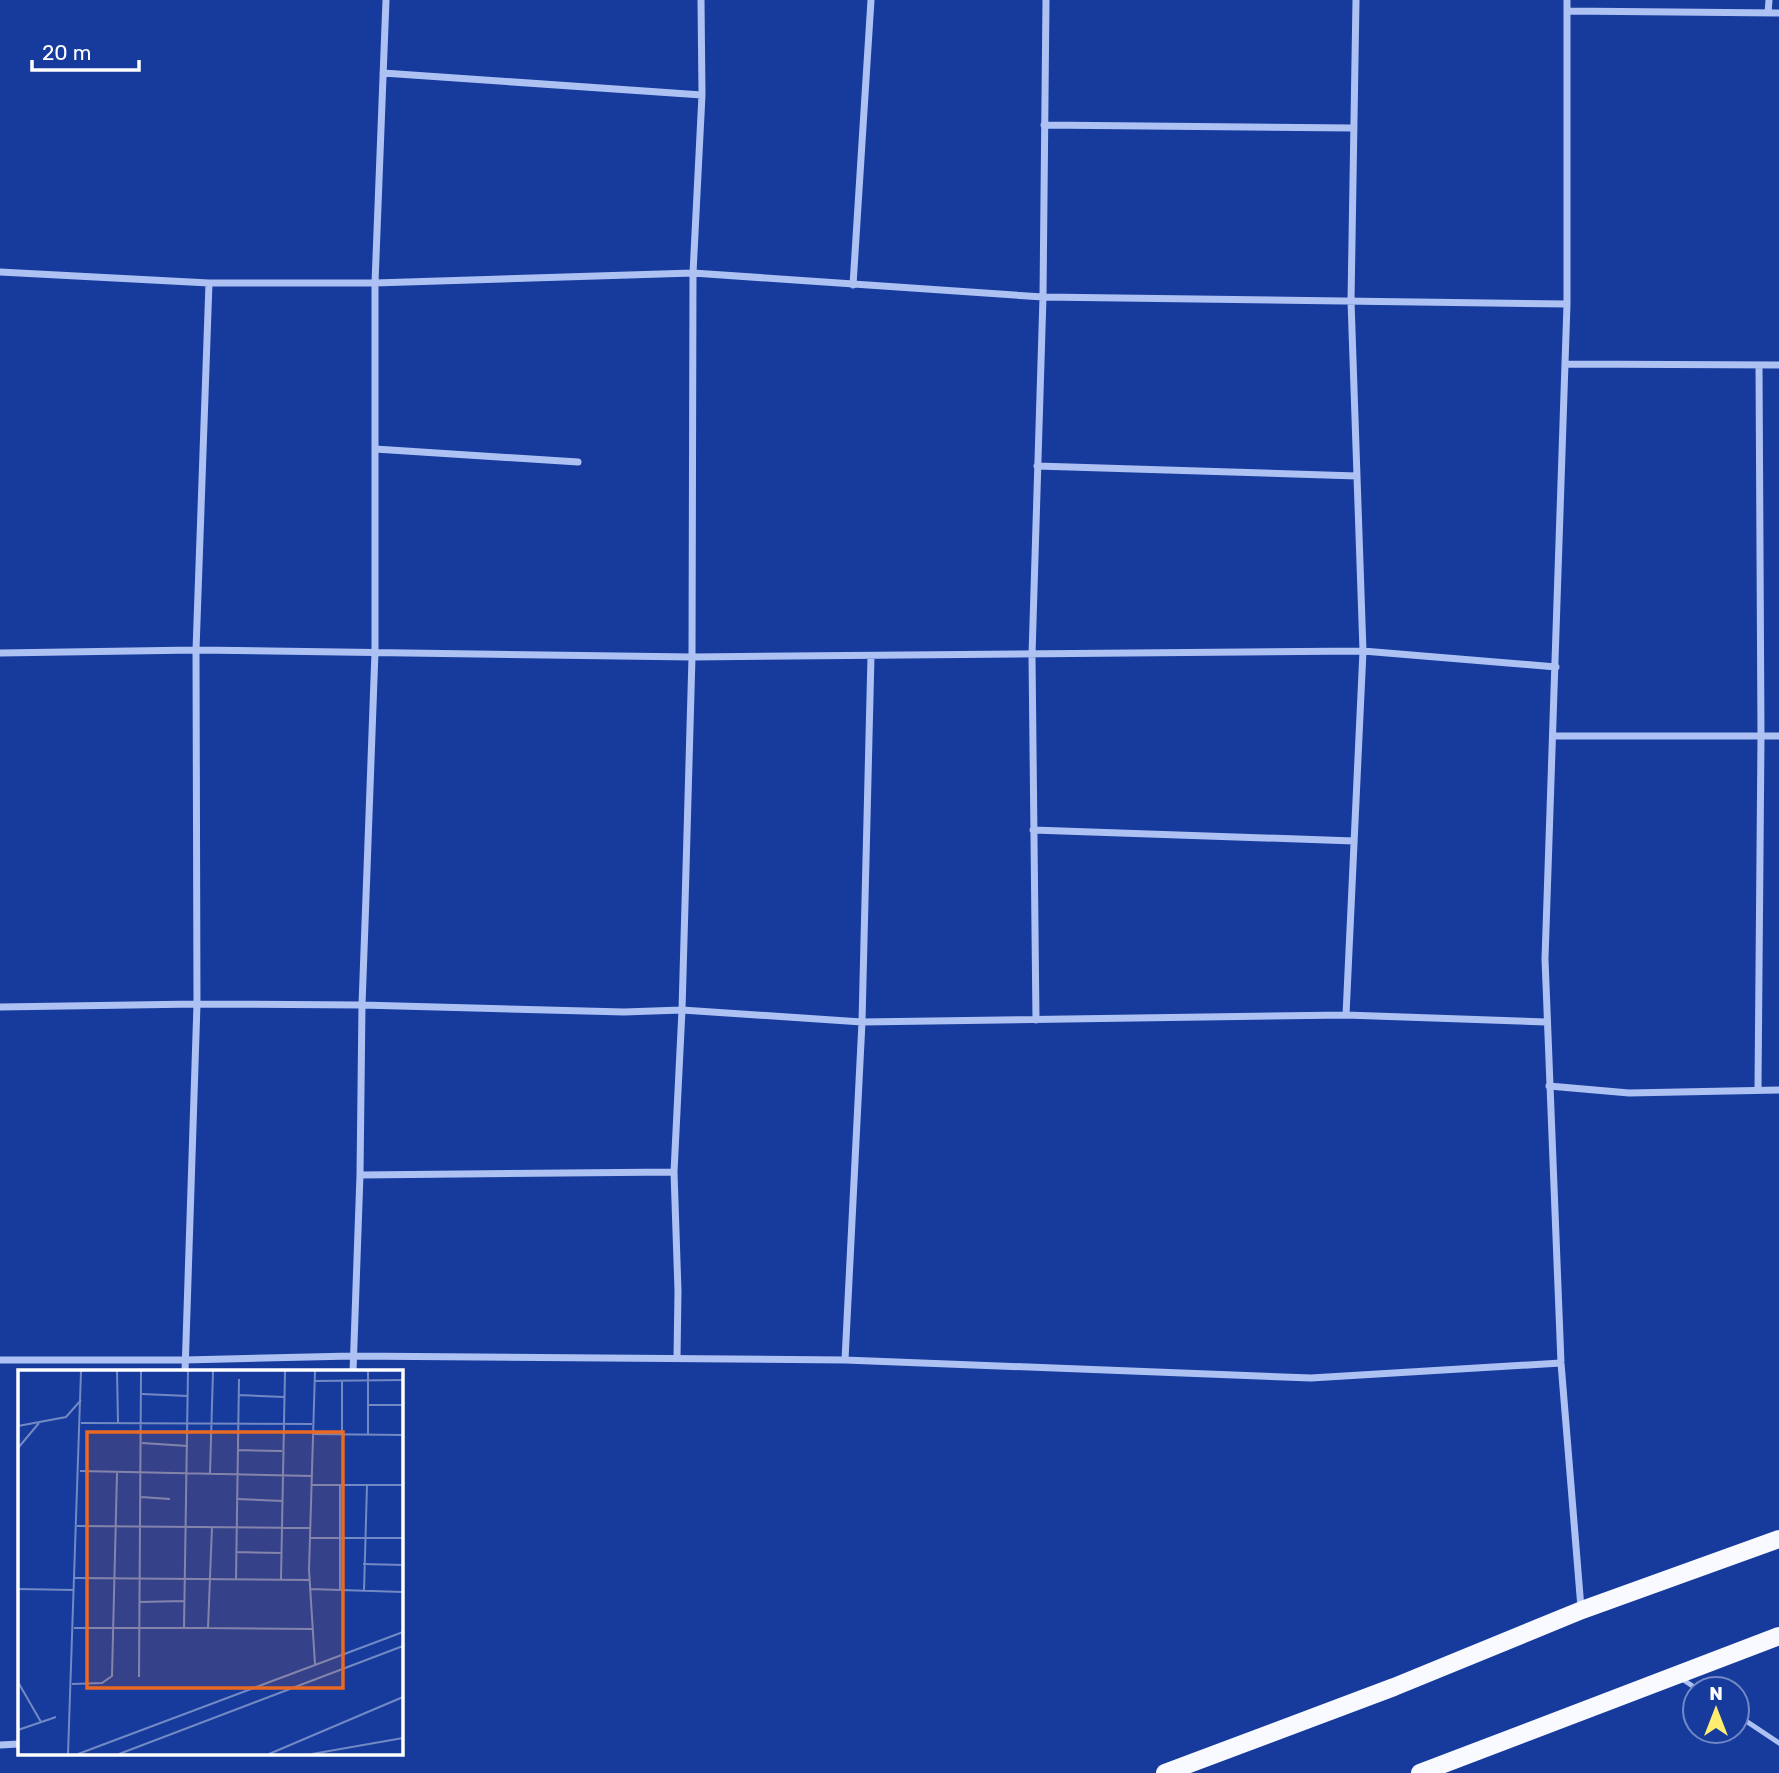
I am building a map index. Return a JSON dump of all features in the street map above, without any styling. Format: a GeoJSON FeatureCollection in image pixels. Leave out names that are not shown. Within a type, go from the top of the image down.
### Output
{"type":"FeatureCollection","features":[{"type":"Feature","properties":{"kind":"main road"},"geometry":{"type":"LineString","coordinates":[[1165,1773],[1394,1687],[1581,1610],[1779,1539]]}},
{"type":"Feature","properties":{"kind":"main road"},"geometry":{"type":"LineString","coordinates":[[1420,1773],[1779,1636]]}},
{"type":"Feature","properties":{"kind":"street"},"geometry":{"type":"LineString","coordinates":[[353,1370],[360,1175],[362,1005],[375,652],[374,282],[386,0]]}},
{"type":"Feature","properties":{"kind":"street"},"geometry":{"type":"LineString","coordinates":[[677,1358],[674,1172],[682,1010],[692,657],[693,273],[702,95],[701,0]]}},
{"type":"Feature","properties":{"kind":"street"},"geometry":{"type":"LineString","coordinates":[[853,285],[871,0]]}},
{"type":"Feature","properties":{"kind":"street"},"geometry":{"type":"LineString","coordinates":[[1036,1020],[1031,655],[1043,297],[1046,0]]}},
{"type":"Feature","properties":{"kind":"street"},"geometry":{"type":"LineString","coordinates":[[1346,1015],[1363,651],[1351,301],[1356,0]]}},
{"type":"Feature","properties":{"kind":"street"},"geometry":{"type":"LineString","coordinates":[[1567,0],[1567,304],[1545,959],[1561,1363],[1581,1610]]}},
{"type":"Feature","properties":{"kind":"street"},"geometry":{"type":"LineString","coordinates":[[1768,13],[1769,0]]}},
{"type":"Feature","properties":{"kind":"street"},"geometry":{"type":"LineString","coordinates":[[1567,11],[1779,13]]}},
{"type":"Feature","properties":{"kind":"street"},"geometry":{"type":"LineString","coordinates":[[383,73],[702,95]]}},
{"type":"Feature","properties":{"kind":"street"},"geometry":{"type":"LineString","coordinates":[[1044,125],[1354,128]]}},
{"type":"Feature","properties":{"kind":"street"},"geometry":{"type":"LineString","coordinates":[[0,272],[209,282],[374,282],[693,273],[1043,297],[1567,304]]}},
{"type":"Feature","properties":{"kind":"street"},"geometry":{"type":"LineString","coordinates":[[184,1370],[197,1004],[197,650],[209,282]]}},
{"type":"Feature","properties":{"kind":"street"},"geometry":{"type":"LineString","coordinates":[[1565,364],[1779,365]]}},
{"type":"Feature","properties":{"kind":"street"},"geometry":{"type":"LineString","coordinates":[[1758,1088],[1761,736],[1759,365]]}},
{"type":"Feature","properties":{"kind":"street"},"geometry":{"type":"LineString","coordinates":[[374,449],[578,461]]}},
{"type":"Feature","properties":{"kind":"street"},"geometry":{"type":"LineString","coordinates":[[1037,466],[1357,476]]}},
{"type":"Feature","properties":{"kind":"street"},"geometry":{"type":"LineString","coordinates":[[0,653],[197,650],[692,657],[1363,651],[1556,667]]}},
{"type":"Feature","properties":{"kind":"street"},"geometry":{"type":"LineString","coordinates":[[845,1360],[862,1022],[871,656]]}},
{"type":"Feature","properties":{"kind":"street"},"geometry":{"type":"LineString","coordinates":[[1553,736],[1779,736]]}},
{"type":"Feature","properties":{"kind":"street"},"geometry":{"type":"LineString","coordinates":[[1033,830],[1354,841]]}},
{"type":"Feature","properties":{"kind":"street"},"geometry":{"type":"LineString","coordinates":[[0,1007],[197,1004],[362,1005],[597,1012],[682,1010],[862,1022],[1346,1015],[1546,1022]]}},
{"type":"Feature","properties":{"kind":"street"},"geometry":{"type":"LineString","coordinates":[[1549,1086],[1629,1093],[1758,1088],[1779,1090]]}},
{"type":"Feature","properties":{"kind":"street"},"geometry":{"type":"LineString","coordinates":[[360,1175],[674,1172]]}},
{"type":"Feature","properties":{"kind":"street"},"geometry":{"type":"LineString","coordinates":[[0,1360],[185,1360],[352,1356],[845,1360],[1311,1378],[1561,1363]]}},
{"type":"Feature","properties":{"kind":"street"},"geometry":{"type":"LineString","coordinates":[[0,1745],[18,1744]]}},
{"type":"Feature","properties":{"kind":"lane"},"geometry":{"type":"LineString","coordinates":[[1676,1675],[1681,1678]]}},
{"type":"Feature","properties":{"kind":"lane"},"geometry":{"type":"LineString","coordinates":[[1751,1724],[1779,1743]]}}]}
